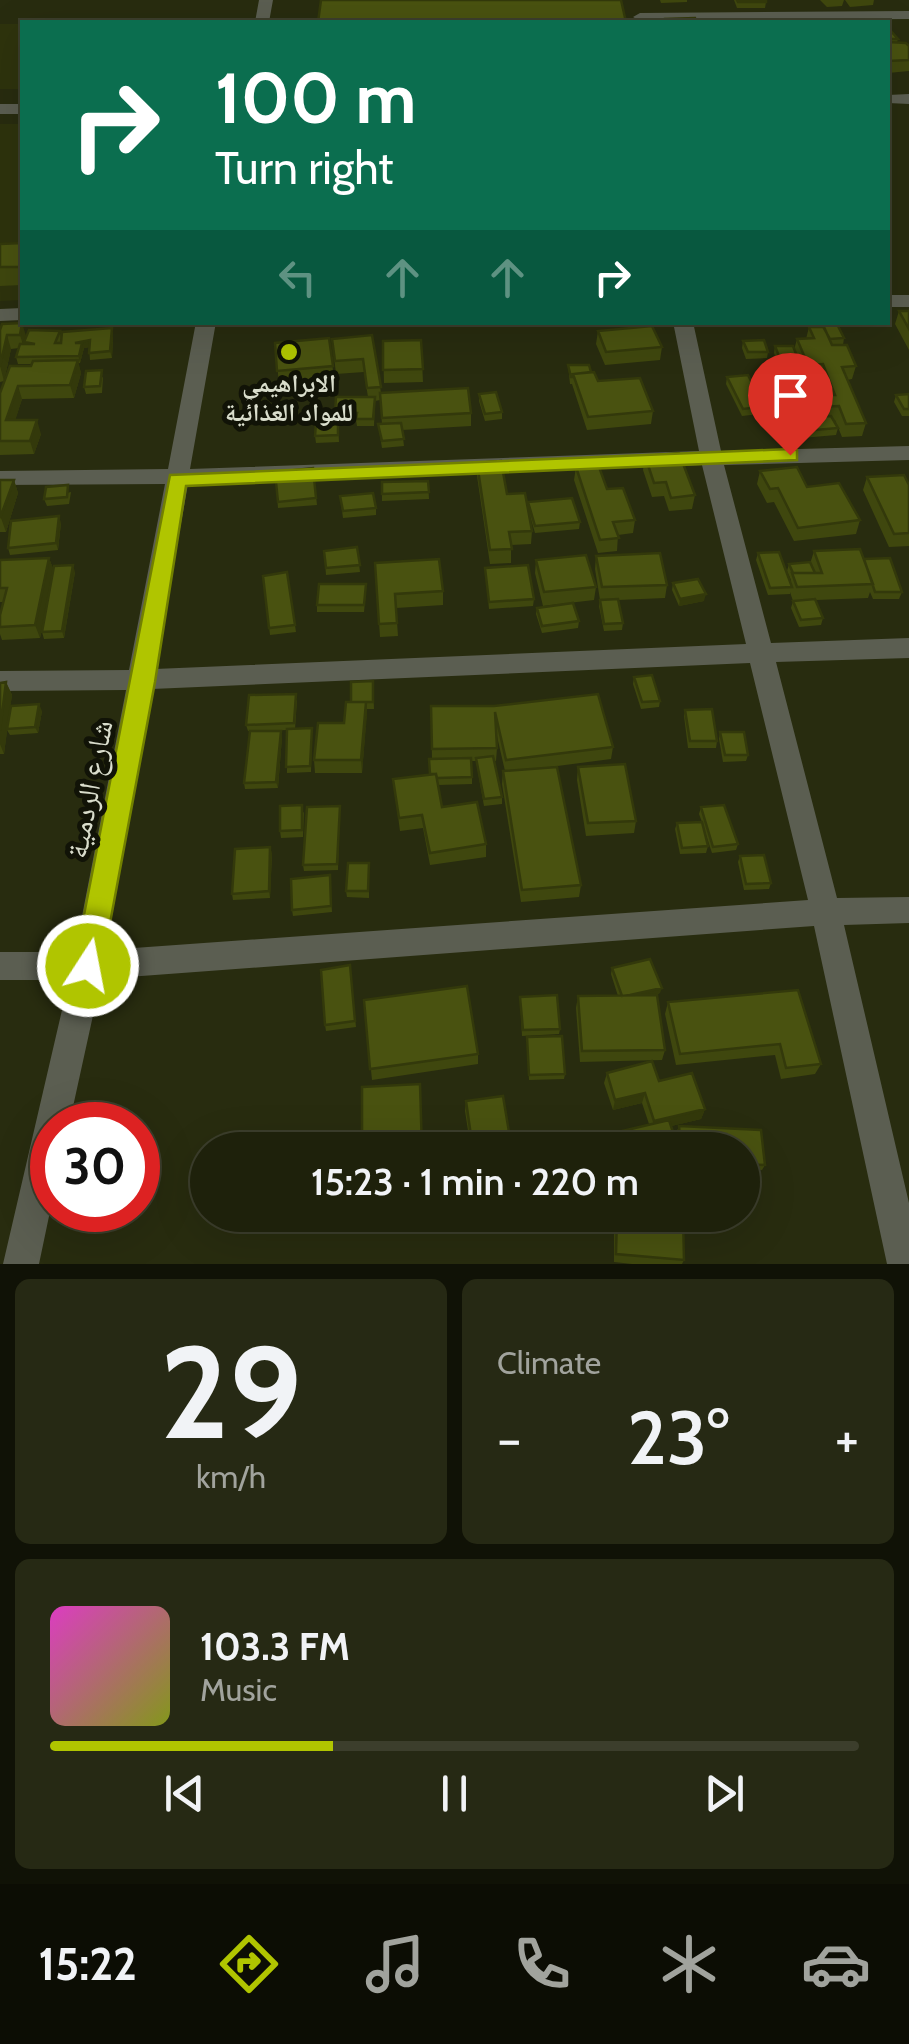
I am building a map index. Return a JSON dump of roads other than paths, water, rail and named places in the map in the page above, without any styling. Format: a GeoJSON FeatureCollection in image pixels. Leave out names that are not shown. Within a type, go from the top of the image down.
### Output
{"type":"FeatureCollection","features":[{"type":"Feature","properties":{"kind":"street"},"geometry":{"type":"LineString","coordinates":[[635,0],[641,20],[909,15]]}},
{"type":"Feature","properties":{"kind":"street","name":"شارع الردمية"},"geometry":{"type":"LineString","coordinates":[[21,1264],[88,966],[205,325]]}},
{"type":"Feature","properties":{"kind":"street"},"geometry":{"type":"LineString","coordinates":[[684,325],[711,456],[826,912],[905,1264]]}},
{"type":"Feature","properties":{"kind":"street"},"geometry":{"type":"LineString","coordinates":[[0,478],[177,479],[711,456],[909,454]]}},
{"type":"Feature","properties":{"kind":"street"},"geometry":{"type":"LineString","coordinates":[[0,682],[143,682],[909,648]]}},
{"type":"Feature","properties":{"kind":"street"},"geometry":{"type":"LineString","coordinates":[[0,966],[88,966],[826,912],[909,910]]}},
{"type":"Feature","properties":{"kind":"place","name":"الابراهيمي للمواد الغذائية"},"geometry":{"type":"Point","coordinates":[289,352]}}]}
